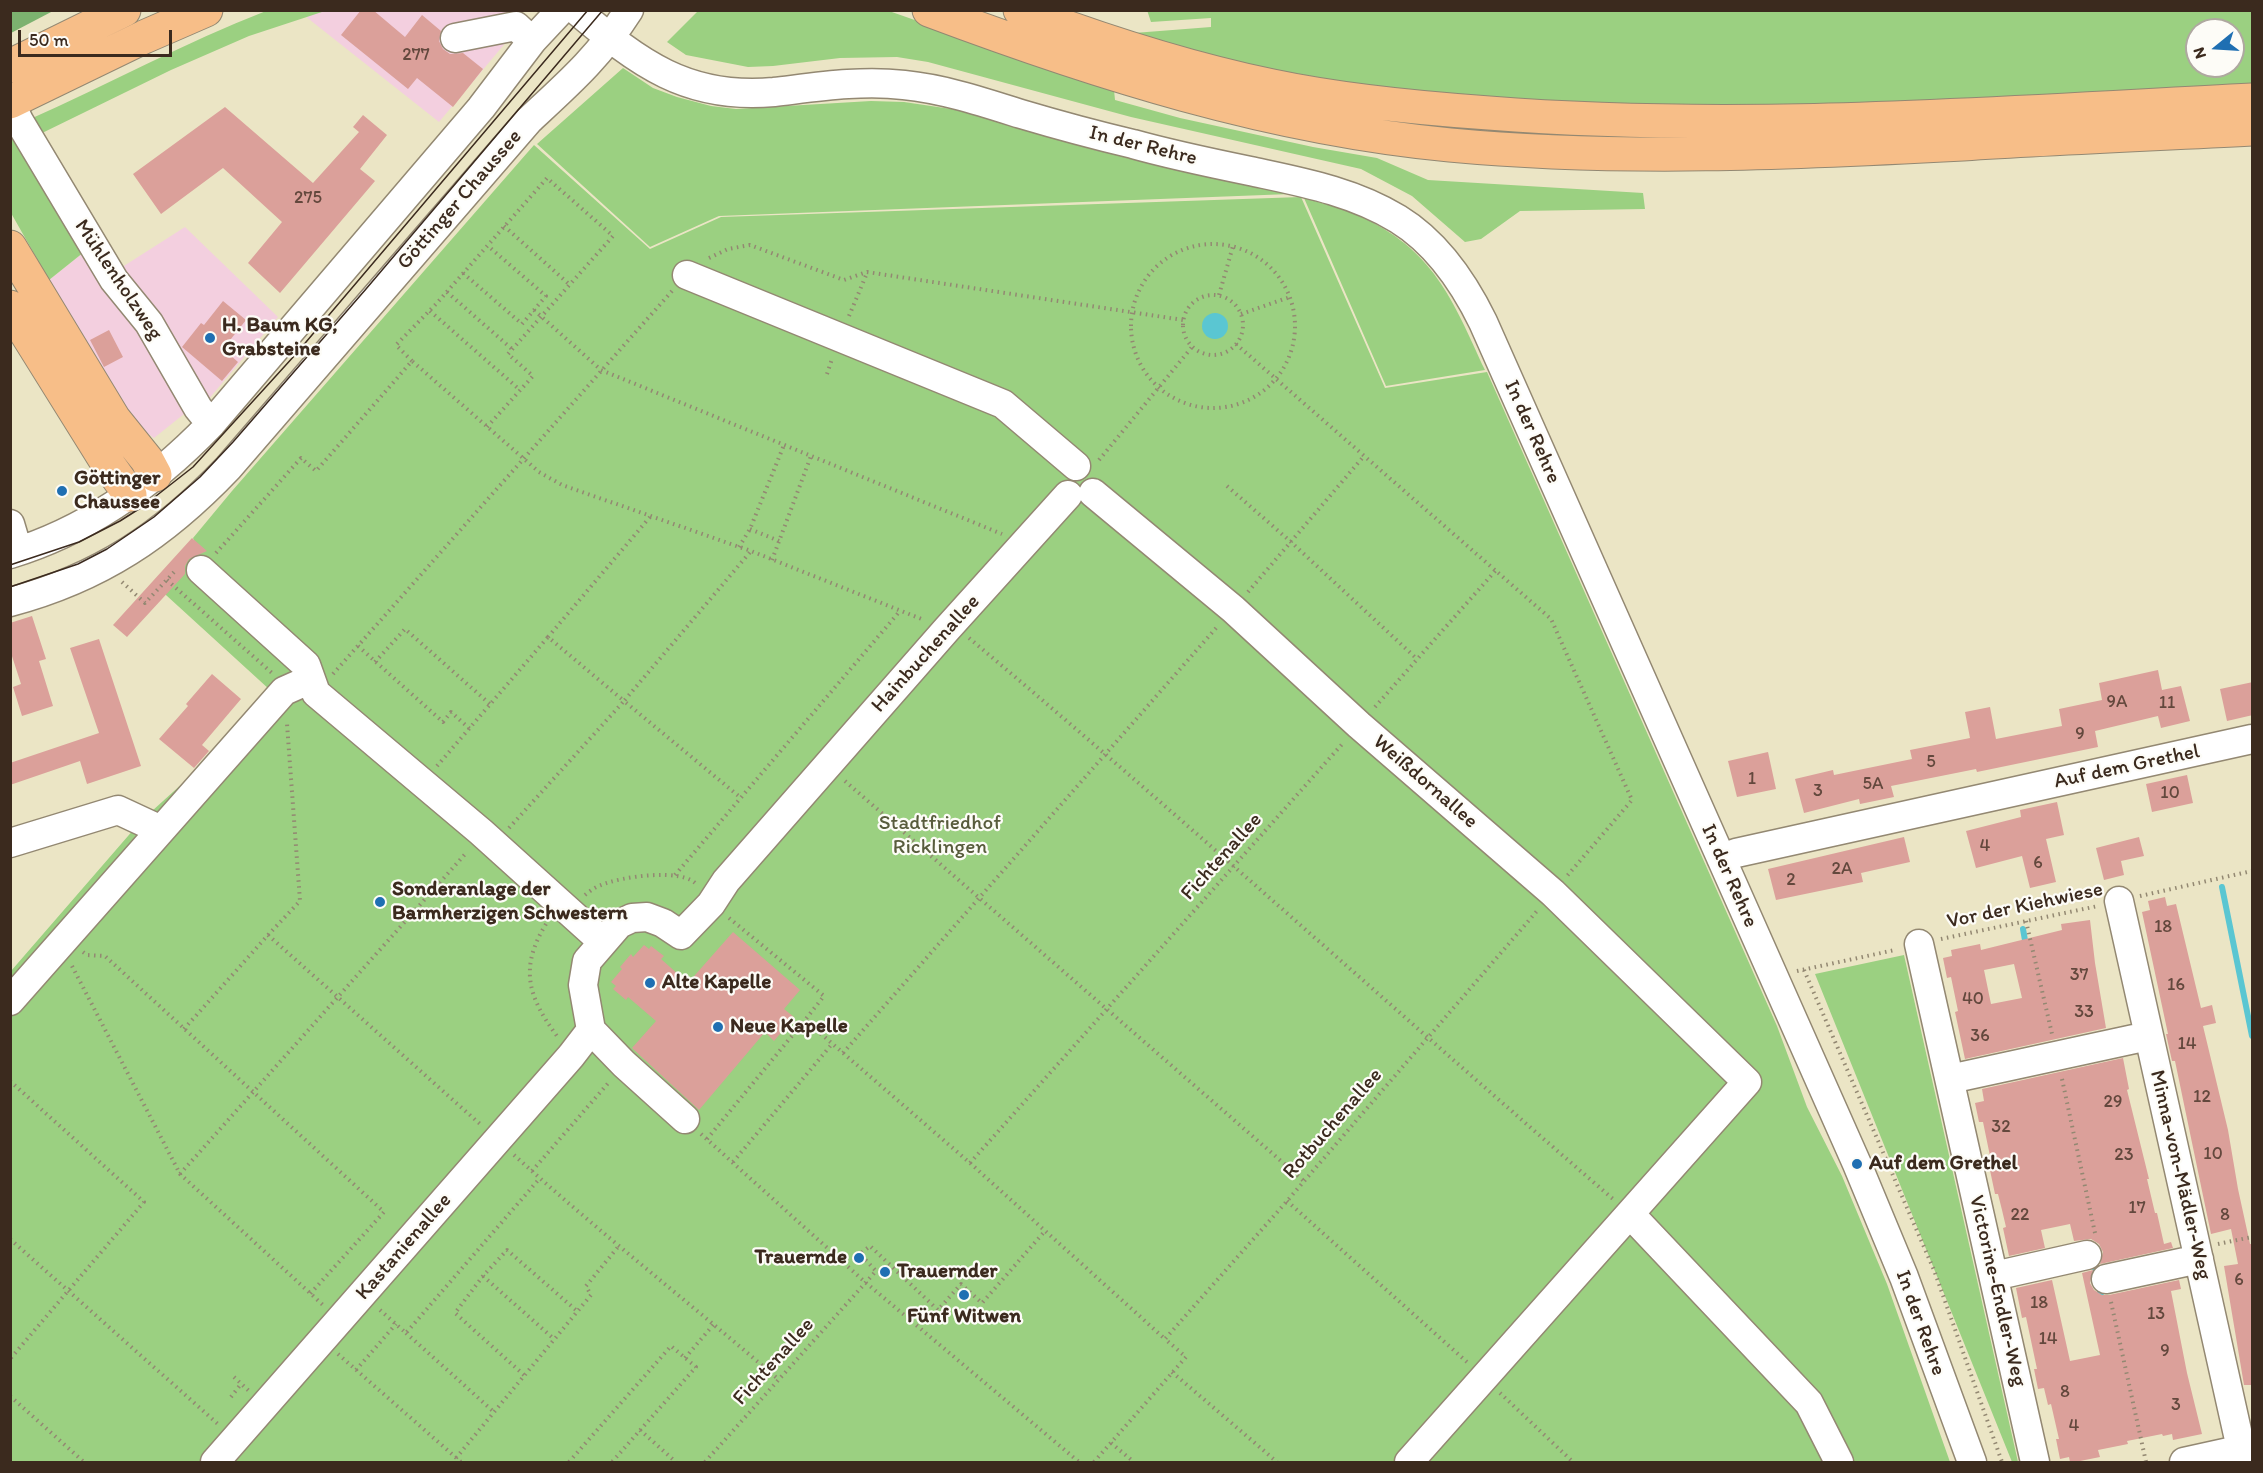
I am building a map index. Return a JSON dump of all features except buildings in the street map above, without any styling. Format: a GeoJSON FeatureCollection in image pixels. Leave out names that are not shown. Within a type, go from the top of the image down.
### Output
{"type":"FeatureCollection","features":[{"type":"Feature","properties":{"kind":"main road"},"geometry":{"type":"LineString","coordinates":[[19,62],[124,10]]}},
{"type":"Feature","properties":{"kind":"main road"},"geometry":{"type":"LineString","coordinates":[[10,102],[144,37],[206,10]]}},
{"type":"Feature","properties":{"kind":"main road"},"geometry":{"type":"LineString","coordinates":[[929,10],[992,34],[1151,86],[1270,117],[1448,145],[1533,151],[1642,154],[1820,151],[2253,129]]}},
{"type":"Feature","properties":{"kind":"main road"},"geometry":{"type":"LineString","coordinates":[[1020,10],[1081,33],[1166,60],[1273,86],[1405,107],[1551,118],[1671,122],[1790,121],[2253,100]]}},
{"type":"Feature","properties":{"kind":"main road"},"geometry":{"type":"LineString","coordinates":[[10,247],[114,420],[147,460],[155,476]]}},
{"type":"Feature","properties":{"kind":"main road"},"geometry":{"type":"LineString","coordinates":[[10,307],[106,461],[130,495]]}},
{"type":"Feature","properties":{"kind":"street","name":"Göttinger Chaussee"},"geometry":{"type":"LineString","coordinates":[[14,553],[74,530],[130,495],[182,454],[211,424],[481,108],[532,41],[561,10]]}},
{"type":"Feature","properties":{"kind":"street","name":"In der Rehre"},"geometry":{"type":"LineString","coordinates":[[576,10],[610,40],[643,63],[669,77],[705,89],[743,93],[832,85],[885,84],[904,85],[959,95],[1063,126],[1181,157],[1322,186],[1365,202],[1398,219],[1422,236],[1448,264],[1468,291],[1857,1164],[1904,1277],[1972,1462]]}},
{"type":"Feature","properties":{"kind":"street","name":"Göttinger Chaussee"},"geometry":{"type":"LineString","coordinates":[[10,602],[42,594],[113,562],[176,518],[200,497],[228,468],[529,120],[584,70],[610,40],[629,10]]}},
{"type":"Feature","properties":{"kind":"street"},"geometry":{"type":"LineString","coordinates":[[455,38],[516,26],[532,41]]}},
{"type":"Feature","properties":{"kind":"street","name":"Mühlenholzweg"},"geometry":{"type":"LineString","coordinates":[[10,102],[19,121],[114,280],[149,323],[198,408],[211,424]]}},
{"type":"Feature","properties":{"kind":"street","name":"Weißdornallee"},"geometry":{"type":"LineString","coordinates":[[687,275],[1003,404],[1082,481],[1233,609],[1359,724],[1553,893],[1747,1082],[1630,1214]]}},
{"type":"Feature","properties":{"kind":"street"},"geometry":{"type":"LineString","coordinates":[[130,495],[154,517],[176,518],[155,476]]}},
{"type":"Feature","properties":{"kind":"street","name":"Hainbuchenallee"},"geometry":{"type":"LineString","coordinates":[[603,942],[619,924],[632,918],[647,917],[663,922],[681,935],[711,904],[726,881],[946,629],[1082,481]]}},
{"type":"Feature","properties":{"kind":"street"},"geometry":{"type":"LineString","coordinates":[[10,524],[14,553]]}},
{"type":"Feature","properties":{"kind":"street"},"geometry":{"type":"LineString","coordinates":[[191,568],[322,677]]}},
{"type":"Feature","properties":{"kind":"street"},"geometry":{"type":"LineString","coordinates":[[10,1001],[284,691],[322,677]]}},
{"type":"Feature","properties":{"kind":"street"},"geometry":{"type":"LineString","coordinates":[[322,677],[316,693],[481,832],[603,942],[587,962],[583,985],[591,1030],[624,1064],[685,1119]]}},
{"type":"Feature","properties":{"kind":"street","name":"Auf dem Grethel"},"geometry":{"type":"LineString","coordinates":[[1721,858],[2253,739]]}},
{"type":"Feature","properties":{"kind":"street"},"geometry":{"type":"LineString","coordinates":[[10,843],[118,810],[161,830]]}},
{"type":"Feature","properties":{"kind":"street","name":"Minna-von-Mädler-Weg"},"geometry":{"type":"LineString","coordinates":[[2120,901],[2148,1036],[2246,1453]]}},
{"type":"Feature","properties":{"kind":"street","name":"Victorine-Endler-Weg"},"geometry":{"type":"LineString","coordinates":[[1919,944],[2035,1462]]}},
{"type":"Feature","properties":{"kind":"street","name":"Kastanienallee"},"geometry":{"type":"LineString","coordinates":[[215,1462],[571,1056],[591,1030]]}},
{"type":"Feature","properties":{"kind":"street"},"geometry":{"type":"LineString","coordinates":[[1950,1079],[2148,1036]]}},
{"type":"Feature","properties":{"kind":"street"},"geometry":{"type":"LineString","coordinates":[[1409,1462],[1630,1214],[1809,1403],[1839,1462]]}},
{"type":"Feature","properties":{"kind":"street"},"geometry":{"type":"LineString","coordinates":[[1994,1276],[2092,1245]]}},
{"type":"Feature","properties":{"kind":"street"},"geometry":{"type":"LineString","coordinates":[[2106,1279],[2198,1254]]}},
{"type":"Feature","properties":{"kind":"street"},"geometry":{"type":"LineString","coordinates":[[2184,1462],[2246,1453]]}},
{"type":"Feature","properties":{"kind":"path"},"geometry":{"type":"LineString","coordinates":[[487,427],[533,376],[508,354],[613,236],[547,178],[447,292],[396,345],[412,361],[523,459],[539,472],[562,485],[751,551],[946,629],[965,634],[1106,753],[1427,1038],[1630,1214]]}},
{"type":"Feature","properties":{"kind":"path"},"geometry":{"type":"LineString","coordinates":[[504,226],[570,285]]}},
{"type":"Feature","properties":{"kind":"path"},"geometry":{"type":"LineString","coordinates":[[1214,243],[1233,246],[1252,253],[1268,264],[1281,280],[1290,297],[1295,326],[1294,340],[1290,354],[1276,379],[1260,394],[1240,403],[1219,408],[1197,407],[1177,400],[1159,388],[1145,372],[1136,354],[1131,333],[1132,313],[1137,294],[1147,277],[1160,262],[1194,245],[1214,243]]}},
{"type":"Feature","properties":{"kind":"path"},"geometry":{"type":"LineString","coordinates":[[463,273],[522,324],[546,296],[488,246]]}},
{"type":"Feature","properties":{"kind":"path"},"geometry":{"type":"LineString","coordinates":[[1219,295],[1233,246]]}},
{"type":"Feature","properties":{"kind":"path"},"geometry":{"type":"LineString","coordinates":[[447,292],[512,349]]}},
{"type":"Feature","properties":{"kind":"path"},"geometry":{"type":"LineString","coordinates":[[1219,295],[1228,299],[1241,314],[1243,325],[1241,335],[1228,351],[1219,354],[1201,352],[1186,340],[1183,320],[1187,309],[1196,300],[1219,295]]}},
{"type":"Feature","properties":{"kind":"path"},"geometry":{"type":"LineString","coordinates":[[1241,314],[1290,297]]}},
{"type":"Feature","properties":{"kind":"path"},"geometry":{"type":"LineString","coordinates":[[430,310],[520,390]]}},
{"type":"Feature","properties":{"kind":"path"},"geometry":{"type":"LineString","coordinates":[[534,310],[601,370],[1025,544]]}},
{"type":"Feature","properties":{"kind":"path"},"geometry":{"type":"LineString","coordinates":[[1236,344],[1496,570]]}},
{"type":"Feature","properties":{"kind":"path"},"geometry":{"type":"LineString","coordinates":[[1082,481],[1192,347]]}},
{"type":"Feature","properties":{"kind":"path"},"geometry":{"type":"LineString","coordinates":[[119,575],[123,583],[145,603],[167,580],[191,568],[302,458],[316,471],[412,361]]}},
{"type":"Feature","properties":{"kind":"path"},"geometry":{"type":"LineString","coordinates":[[739,547],[750,529],[784,445]]}},
{"type":"Feature","properties":{"kind":"path"},"geometry":{"type":"LineString","coordinates":[[772,560],[811,456]]}},
{"type":"Feature","properties":{"kind":"path"},"geometry":{"type":"LineString","coordinates":[[843,1053],[1233,609],[1364,456]]}},
{"type":"Feature","properties":{"kind":"path"},"geometry":{"type":"LineString","coordinates":[[322,677],[358,646],[523,459]]}},
{"type":"Feature","properties":{"kind":"path"},"geometry":{"type":"LineString","coordinates":[[1227,486],[1417,659]]}},
{"type":"Feature","properties":{"kind":"path"},"geometry":{"type":"LineString","coordinates":[[437,766],[650,517]]}},
{"type":"Feature","properties":{"kind":"path"},"geometry":{"type":"LineString","coordinates":[[750,529],[780,541]]}},
{"type":"Feature","properties":{"kind":"path"},"geometry":{"type":"LineString","coordinates":[[509,828],[624,702],[751,551]]}},
{"type":"Feature","properties":{"kind":"path","name":"Fichtenallee"},"geometry":{"type":"LineString","coordinates":[[970,1163],[1496,570]]}},
{"type":"Feature","properties":{"kind":"path","name":"Rotbuchenallee"},"geometry":{"type":"LineString","coordinates":[[1164,1339],[1304,1181],[1632,800],[1551,620],[1496,570]]}},
{"type":"Feature","properties":{"kind":"path"},"geometry":{"type":"LineString","coordinates":[[167,580],[279,679],[284,691],[300,901],[184,1029]]}},
{"type":"Feature","properties":{"kind":"path"},"geometry":{"type":"LineString","coordinates":[[675,875],[900,611]]}},
{"type":"Feature","properties":{"kind":"path"},"geometry":{"type":"LineString","coordinates":[[375,662],[405,628],[491,705]]}},
{"type":"Feature","properties":{"kind":"path"},"geometry":{"type":"LineString","coordinates":[[548,637],[741,798]]}},
{"type":"Feature","properties":{"kind":"path"},"geometry":{"type":"LineString","coordinates":[[358,646],[443,722],[451,712],[470,729]]}},
{"type":"Feature","properties":{"kind":"path"},"geometry":{"type":"LineString","coordinates":[[828,766],[1304,1181]]}},
{"type":"Feature","properties":{"kind":"path"},"geometry":{"type":"LineString","coordinates":[[180,1173],[467,852]]}},
{"type":"Feature","properties":{"kind":"path","name":"Vor der Kiehwiese"},"geometry":{"type":"LineString","coordinates":[[1790,971],[1804,970],[2253,871]]}},
{"type":"Feature","properties":{"kind":"path"},"geometry":{"type":"LineString","coordinates":[[585,895],[599,885],[620,879],[675,875],[694,881],[711,904],[824,996],[707,1139]]}},
{"type":"Feature","properties":{"kind":"path"},"geometry":{"type":"LineString","coordinates":[[2026,921],[2057,1055],[2092,1245]]}},
{"type":"Feature","properties":{"kind":"path"},"geometry":{"type":"LineString","coordinates":[[546,924],[534,943],[530,978],[536,1003],[545,1022],[571,1056]]}},
{"type":"Feature","properties":{"kind":"path"},"geometry":{"type":"LineString","coordinates":[[268,935],[618,1247],[778,1379]]}},
{"type":"Feature","properties":{"kind":"path"},"geometry":{"type":"LineString","coordinates":[[64,941],[87,955],[105,957],[384,1212],[310,1293]]}},
{"type":"Feature","properties":{"kind":"path"},"geometry":{"type":"LineString","coordinates":[[64,941],[180,1173],[310,1293],[356,1370],[461,1462]]}},
{"type":"Feature","properties":{"kind":"path"},"geometry":{"type":"LineString","coordinates":[[1804,970],[1934,1270],[2002,1462]]}},
{"type":"Feature","properties":{"kind":"path"},"geometry":{"type":"LineString","coordinates":[[805,1020],[970,1163],[1186,1357],[1094,1462]]}},
{"type":"Feature","properties":{"kind":"path"},"geometry":{"type":"LineString","coordinates":[[733,1162],[832,1044]]}},
{"type":"Feature","properties":{"kind":"path"},"geometry":{"type":"LineString","coordinates":[[532,1171],[624,1064]]}},
{"type":"Feature","properties":{"kind":"path"},"geometry":{"type":"LineString","coordinates":[[10,1082],[144,1202],[70,1292],[10,1359]]}},
{"type":"Feature","properties":{"kind":"path"},"geometry":{"type":"LineString","coordinates":[[685,1119],[865,1282],[1079,1462]]}},
{"type":"Feature","properties":{"kind":"path"},"geometry":{"type":"LineString","coordinates":[[406,1333],[540,1178]]}},
{"type":"Feature","properties":{"kind":"path"},"geometry":{"type":"LineString","coordinates":[[1287,1200],[1574,1462]]}},
{"type":"Feature","properties":{"kind":"path"},"geometry":{"type":"LineString","coordinates":[[865,1282],[876,1271],[860,1254],[870,1246],[938,1310],[961,1284],[982,1303],[1045,1231]]}},
{"type":"Feature","properties":{"kind":"path"},"geometry":{"type":"LineString","coordinates":[[2198,1254],[2253,1237]]}},
{"type":"Feature","properties":{"kind":"path"},"geometry":{"type":"LineString","coordinates":[[10,1239],[236,1439]]}},
{"type":"Feature","properties":{"kind":"path"},"geometry":{"type":"LineString","coordinates":[[456,1458],[591,1295],[586,1286],[618,1247]]}},
{"type":"Feature","properties":{"kind":"path"},"geometry":{"type":"LineString","coordinates":[[524,1375],[455,1313],[483,1276],[507,1250],[577,1311]]}},
{"type":"Feature","properties":{"kind":"path"},"geometry":{"type":"LineString","coordinates":[[483,1276],[554,1339]]}},
{"type":"Feature","properties":{"kind":"path"},"geometry":{"type":"LineString","coordinates":[[2106,1279],[2146,1462]]}},
{"type":"Feature","properties":{"kind":"path","name":"Fichtenallee"},"geometry":{"type":"LineString","coordinates":[[705,1462],[865,1282]]}},
{"type":"Feature","properties":{"kind":"path"},"geometry":{"type":"LineString","coordinates":[[362,1294],[494,1412]]}},
{"type":"Feature","properties":{"kind":"path"},"geometry":{"type":"LineString","coordinates":[[356,1370],[396,1324]]}},
{"type":"Feature","properties":{"kind":"path"},"geometry":{"type":"LineString","coordinates":[[685,1358],[714,1324]]}},
{"type":"Feature","properties":{"kind":"path"},"geometry":{"type":"LineString","coordinates":[[569,1462],[671,1346],[696,1367],[612,1462]]}},
{"type":"Feature","properties":{"kind":"path"},"geometry":{"type":"LineString","coordinates":[[1172,1372],[1277,1462]]}},
{"type":"Feature","properties":{"kind":"path"},"geometry":{"type":"LineString","coordinates":[[231,1396],[241,1384]]}},
{"type":"Feature","properties":{"kind":"path"},"geometry":{"type":"LineString","coordinates":[[10,1396],[84,1462]]}},
{"type":"Feature","properties":{"kind":"path"},"geometry":{"type":"LineString","coordinates":[[640,1430],[676,1462]]}},
{"type":"Feature","properties":{"kind":"path"},"geometry":{"type":"LineString","coordinates":[[1111,1443],[1134,1462]]}},
{"type":"Feature","properties":{"kind":"shaded area"},"geometry":{"type":"Polygon","coordinates":[[[325,10],[518,10],[523,22],[439,122],[305,16],[325,10]]]}},
{"type":"Feature","properties":{"kind":"shaded area"},"geometry":{"type":"Polygon","coordinates":[[[185,227],[278,317],[207,401],[189,410],[154,438],[132,422],[49,280],[89,248],[116,271],[185,227]]]}},
{"type":"Feature","properties":{"kind":"green space"},"geometry":{"type":"Polygon","coordinates":[[[11,10],[53,10],[53,11],[11,33],[11,10]]]}},
{"type":"Feature","properties":{"kind":"green space"},"geometry":{"type":"Polygon","coordinates":[[[1147,10],[2252,10],[2252,85],[1920,102],[1714,108],[1449,96],[1344,82],[1277,70],[1222,58],[1134,33],[1211,27],[1211,18],[1151,22],[1147,10]]]}},
{"type":"Feature","properties":{"kind":"green space"},"geometry":{"type":"Polygon","coordinates":[[[266,11],[325,11],[249,36],[171,70],[36,136],[28,120],[206,36],[266,11]]]}},
{"type":"Feature","properties":{"kind":"green space"},"geometry":{"type":"Polygon","coordinates":[[[698,11],[889,11],[1114,90],[1115,100],[1180,118],[1313,147],[1377,158],[1428,180],[1643,193],[1645,209],[1520,211],[1481,239],[1465,242],[1412,196],[1361,169],[1131,117],[928,62],[897,57],[840,58],[748,67],[686,55],[667,42],[698,11]]]}},
{"type":"Feature","properties":{"kind":"green space"},"geometry":{"type":"Polygon","coordinates":[[[623,68],[653,88],[711,106],[736,109],[871,101],[904,102],[958,110],[1095,150],[1290,194],[719,216],[650,247],[537,144],[623,68]]]}},
{"type":"Feature","properties":{"kind":"green space"},"geometry":{"type":"Polygon","coordinates":[[[10,134],[89,248],[49,280],[11,213],[10,134]]]}},
{"type":"Feature","properties":{"kind":"green space","name":"Stadtfriedhof Ricklingen"},"geometry":{"type":"Polygon","coordinates":[[[534,145],[650,249],[721,217],[1301,197],[1385,388],[1487,372],[1777,1026],[1807,1107],[1842,1176],[1887,1284],[1950,1462],[11,1462],[11,971],[141,821],[195,772],[270,690],[155,585],[232,491],[534,145]]]}},
{"type":"Feature","properties":{"kind":"green space"},"geometry":{"type":"Polygon","coordinates":[[[1304,198],[1351,212],[1383,229],[1423,260],[1450,299],[1485,370],[1386,386],[1304,198]]]}},
{"type":"Feature","properties":{"kind":"green space"},"geometry":{"type":"Polygon","coordinates":[[[1904,955],[2018,1462],[2012,1462],[1815,974],[1904,955]]]}},
{"type":"Feature","properties":{"kind":"water"},"geometry":{"type":"Polygon","coordinates":[[[1215,313],[1224,317],[1228,326],[1224,335],[1215,339],[1206,335],[1202,326],[1206,317],[1215,313]]]}},
{"type":"Feature","properties":{"kind":"waterway"},"geometry":{"type":"LineString","coordinates":[[2222,887],[2252,1036]]}},
{"type":"Feature","properties":{"kind":"waterway"},"geometry":{"type":"LineString","coordinates":[[2023,929],[2026,946]]}},
{"type":"Feature","properties":{"kind":"waterway"},"geometry":{"type":"LineString","coordinates":[[2093,1258],[2102,1301]]}},
{"type":"Feature","properties":{"kind":"tram line"},"geometry":{"type":"LineString","coordinates":[[10,565],[79,542],[120,521],[142,507],[193,467],[295,355],[588,10]]}},
{"type":"Feature","properties":{"kind":"tram line"},"geometry":{"type":"LineString","coordinates":[[10,587],[78,564],[107,549],[154,517],[200,477],[366,289],[603,10]]}},
{"type":"Feature","properties":{"kind":"place","name":"H. Baum KG, Grabsteine"},"geometry":{"type":"Point","coordinates":[210,338]}},
{"type":"Feature","properties":{"kind":"place","name":"Göttinger Chaussee"},"geometry":{"type":"Point","coordinates":[62,491]}},
{"type":"Feature","properties":{"kind":"place","name":"Sonderanlage der Barmherzigen Schwestern"},"geometry":{"type":"Point","coordinates":[380,902]}},
{"type":"Feature","properties":{"kind":"place","name":"Alte Kapelle"},"geometry":{"type":"Point","coordinates":[650,983]}},
{"type":"Feature","properties":{"kind":"place","name":"Neue Kapelle"},"geometry":{"type":"Point","coordinates":[718,1027]}},
{"type":"Feature","properties":{"kind":"place","name":"Auf dem Grethel"},"geometry":{"type":"Point","coordinates":[1857,1164]}},
{"type":"Feature","properties":{"kind":"place","name":"Trauernde"},"geometry":{"type":"Point","coordinates":[859,1258]}},
{"type":"Feature","properties":{"kind":"place","name":"Trauernder"},"geometry":{"type":"Point","coordinates":[885,1272]}},
{"type":"Feature","properties":{"kind":"place","name":"Fünf Witwen"},"geometry":{"type":"Point","coordinates":[964,1295]}}]}
